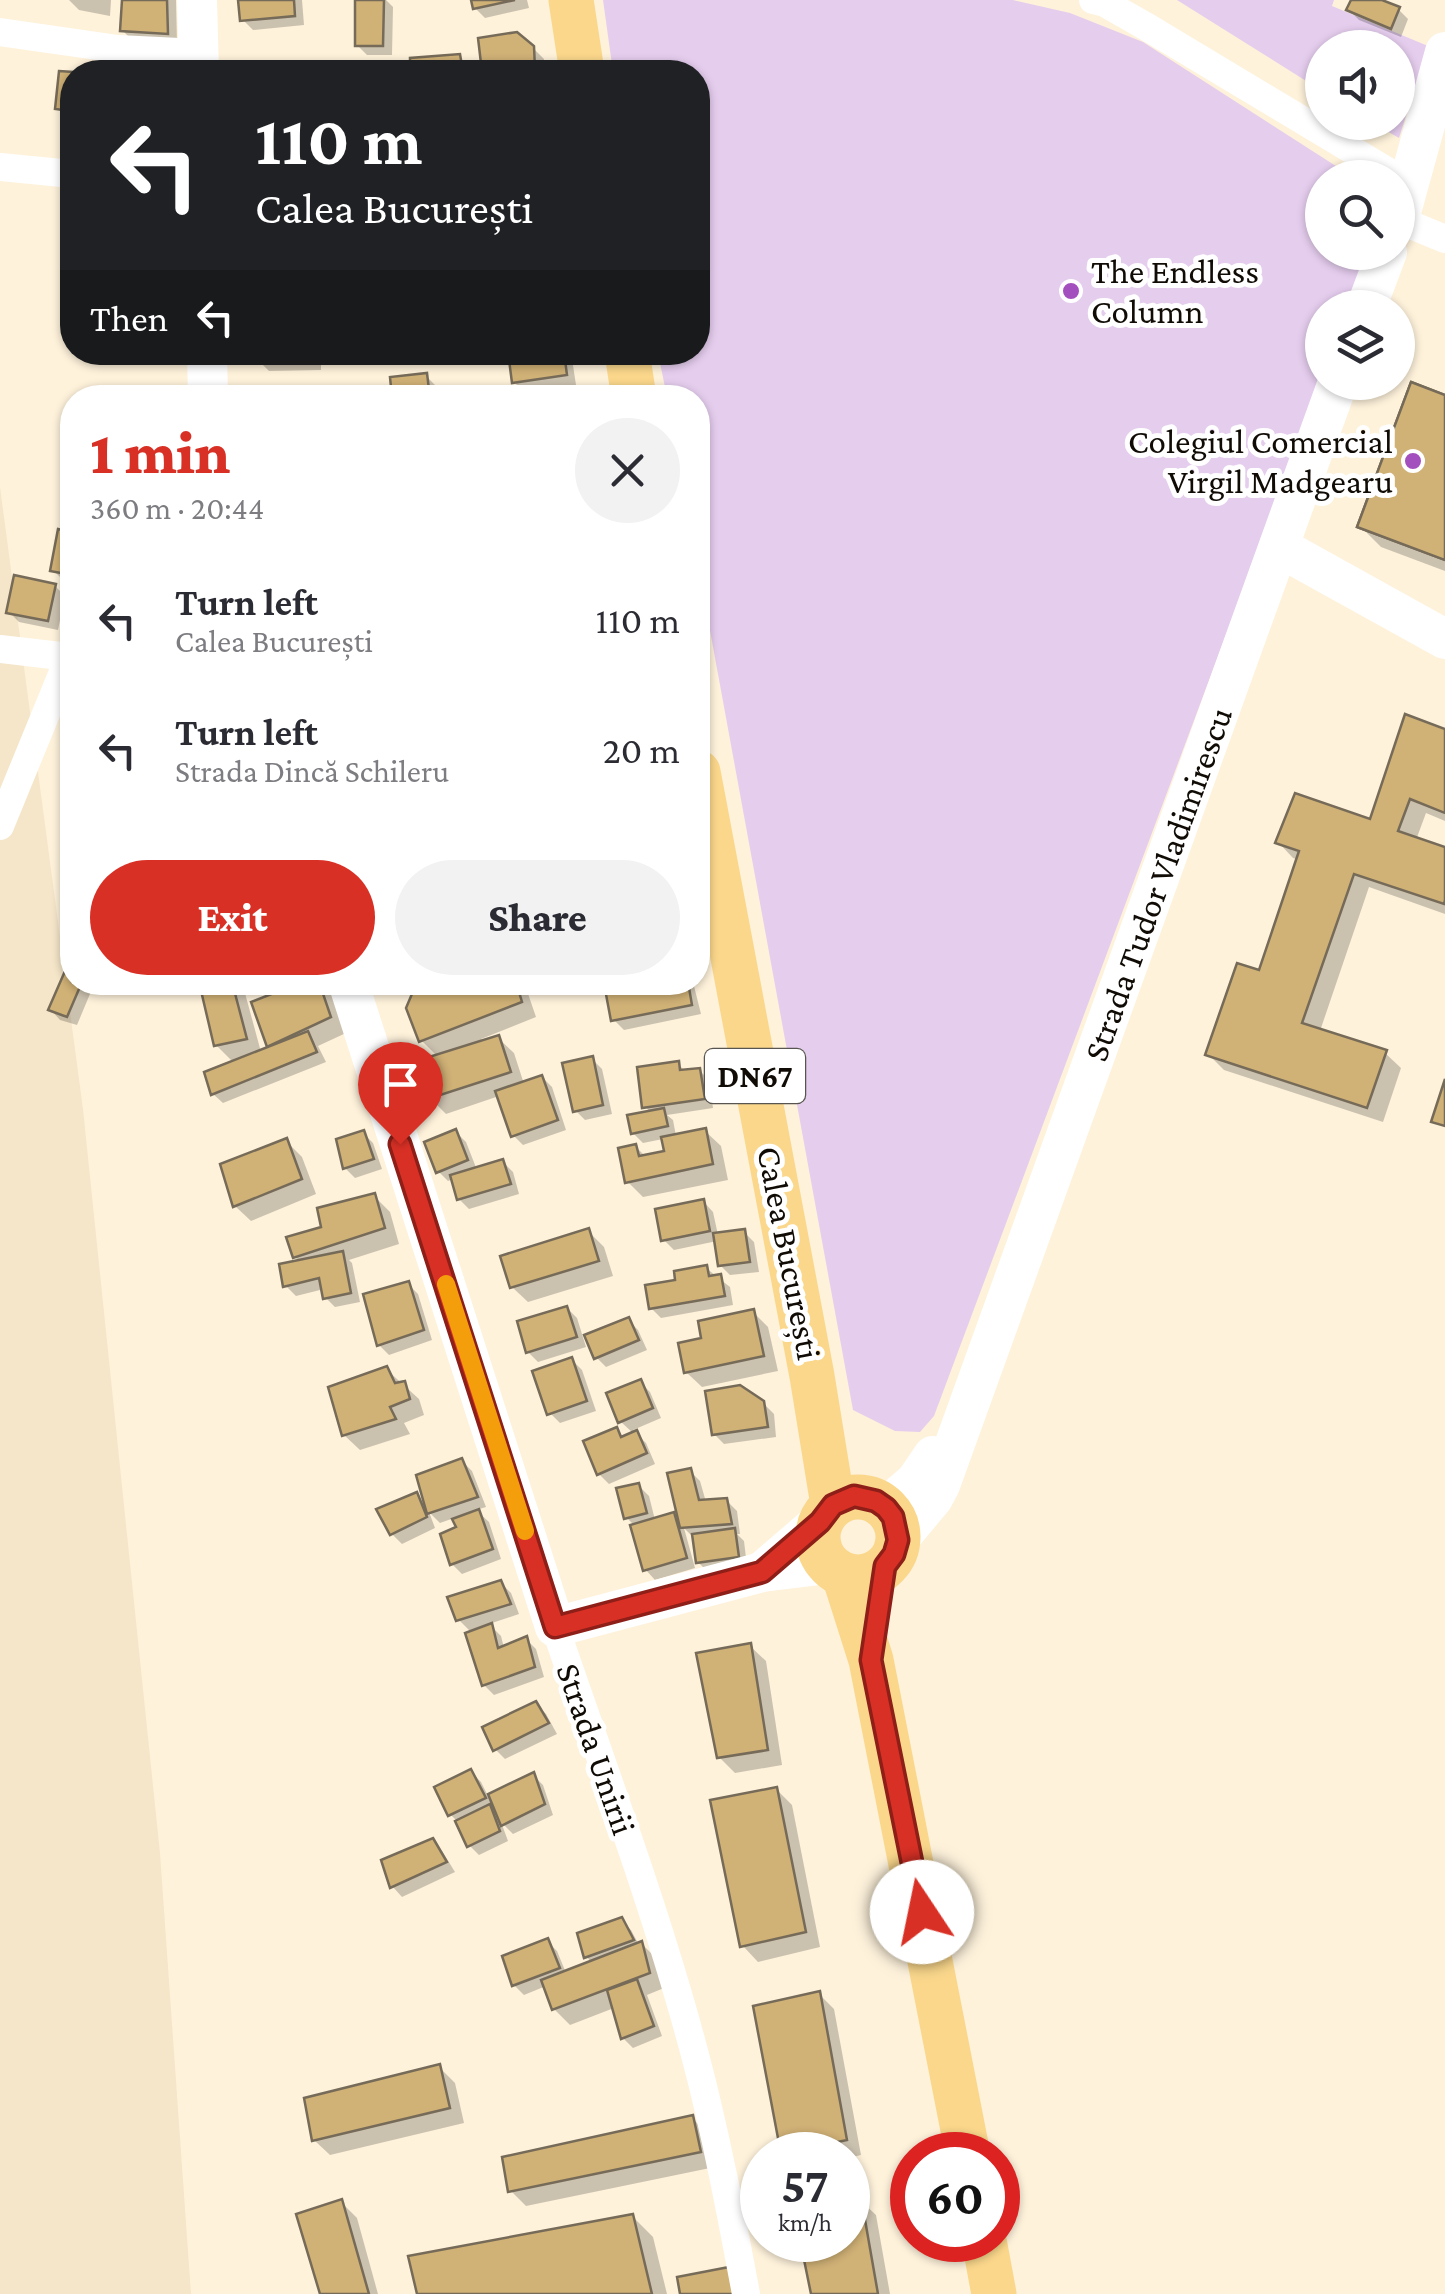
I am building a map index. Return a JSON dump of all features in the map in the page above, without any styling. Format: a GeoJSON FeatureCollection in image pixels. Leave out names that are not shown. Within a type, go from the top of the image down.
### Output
{"type":"FeatureCollection","features":[{"type":"Feature","properties":{"kind":"main road"},"geometry":{"type":"LineString","coordinates":[[197,0],[199,60]]}},
{"type":"Feature","properties":{"kind":"main road"},"geometry":{"type":"LineString","coordinates":[[570,0],[580,60]]}},
{"type":"Feature","properties":{"kind":"main road"},"geometry":{"type":"LineString","coordinates":[[1415,160],[1445,52]]}},
{"type":"Feature","properties":{"kind":"main road","name":"Strada Tudor Vladimirescu"},"geometry":{"type":"LineString","coordinates":[[555,1627],[762,1572],[933,1498],[1076,1115],[1332,400]]}},
{"type":"Feature","properties":{"kind":"main road"},"geometry":{"type":"LineString","coordinates":[[1279,547],[1445,639]]}},
{"type":"Feature","properties":{"kind":"main road","name":"Calea București"},"geometry":{"type":"LineString","coordinates":[[710,836],[812,1380],[857,1534],[871,1660],[963,2132]]}},
{"type":"Feature","properties":{"kind":"main road","name":"Strada Unirii"},"geometry":{"type":"LineString","coordinates":[[352,995],[555,1627]]}},
{"type":"Feature","properties":{"kind":"main road"},"geometry":{"type":"LineString","coordinates":[[988,2262],[994,2294]]}},
{"type":"Feature","properties":{"kind":"street"},"geometry":{"type":"LineString","coordinates":[[1101,1],[1330,160]]}},
{"type":"Feature","properties":{"kind":"street"},"geometry":{"type":"LineString","coordinates":[[0,32],[183,60]]}},
{"type":"Feature","properties":{"kind":"street"},"geometry":{"type":"LineString","coordinates":[[0,167],[60,173]]}},
{"type":"Feature","properties":{"kind":"street"},"geometry":{"type":"LineString","coordinates":[[1415,219],[1445,239]]}},
{"type":"Feature","properties":{"kind":"street"},"geometry":{"type":"LineString","coordinates":[[0,649],[60,653]]}},
{"type":"Feature","properties":{"kind":"street"},"geometry":{"type":"LineString","coordinates":[[0,826],[60,681]]}},
{"type":"Feature","properties":{"kind":"street","name":"Strada Unirii"},"geometry":{"type":"LineString","coordinates":[[555,1627],[695,2054],[718,2144],[746,2294]]}},
{"type":"Feature","properties":{"kind":"shaded area"},"geometry":{"type":"Polygon","coordinates":[[[603,0],[1013,0],[1070,13],[1143,42],[1327,160],[1305,160],[1305,270],[1363,270],[1355,290],[1305,290],[1305,400],[1314,400],[934,1416],[920,1432],[895,1431],[853,1410],[710,630],[710,385],[665,385],[660,365],[710,365],[710,60],[611,60],[603,0]]]}},
{"type":"Feature","properties":{"kind":"shaded area"},"geometry":{"type":"Polygon","coordinates":[[[1177,0],[1334,0],[1332,6],[1390,30],[1305,30],[1305,80],[1177,0]]]}},
{"type":"Feature","properties":{"kind":"shaded area"},"geometry":{"type":"Polygon","coordinates":[[[1415,41],[1428,46],[1415,87],[1415,41]]]}},
{"type":"Feature","properties":{"kind":"shaded area"},"geometry":{"type":"Polygon","coordinates":[[[0,487],[60,937],[60,995],[68,995],[83,1109],[160,1853],[191,2294],[0,2294],[0,487]]]}},
{"type":"Feature","properties":{"kind":"building"},"geometry":{"type":"Polygon","coordinates":[[[122,0],[167,0],[168,34],[120,31],[122,0]]]}},
{"type":"Feature","properties":{"kind":"building"},"geometry":{"type":"Polygon","coordinates":[[[238,0],[294,0],[295,16],[240,21],[238,0]]]}},
{"type":"Feature","properties":{"kind":"building"},"geometry":{"type":"Polygon","coordinates":[[[355,0],[384,0],[383,46],[355,46],[355,0]]]}},
{"type":"Feature","properties":{"kind":"building"},"geometry":{"type":"Polygon","coordinates":[[[471,0],[515,0],[473,9],[471,0]]]}},
{"type":"Feature","properties":{"kind":"building"},"geometry":{"type":"Polygon","coordinates":[[[1351,0],[1382,0],[1400,7],[1391,29],[1346,10],[1351,0]]]}},
{"type":"Feature","properties":{"kind":"building"},"geometry":{"type":"Polygon","coordinates":[[[517,32],[534,46],[535,60],[481,60],[478,38],[517,32]]]}},
{"type":"Feature","properties":{"kind":"building"},"geometry":{"type":"Polygon","coordinates":[[[460,54],[461,60],[410,60],[460,54]]]}},
{"type":"Feature","properties":{"kind":"building"},"geometry":{"type":"Polygon","coordinates":[[[59,71],[60,71],[60,110],[55,109],[59,71]]]}},
{"type":"Feature","properties":{"kind":"building"},"geometry":{"type":"Polygon","coordinates":[[[510,365],[566,365],[567,375],[512,383],[510,365]]]}},
{"type":"Feature","properties":{"kind":"building"},"geometry":{"type":"Polygon","coordinates":[[[427,373],[428,385],[391,385],[390,377],[427,373]]]}},
{"type":"Feature","properties":{"kind":"building","name":"Colegiul Comercial Virgil Madgearu"},"geometry":{"type":"Polygon","coordinates":[[[1415,384],[1445,395],[1445,495],[1421,487],[1413,508],[1445,520],[1445,560],[1357,527],[1404,400],[1415,400],[1415,384]]]}},
{"type":"Feature","properties":{"kind":"building","name":"Colegiul Comercial Virgil Madgearu"},"geometry":{"type":"Polygon","coordinates":[[[1415,384],[1445,395],[1445,560],[1357,527],[1404,400],[1415,400],[1415,384]]]}},
{"type":"Feature","properties":{"kind":"building"},"geometry":{"type":"Polygon","coordinates":[[[58,529],[60,529],[60,573],[50,571],[58,529]]]}},
{"type":"Feature","properties":{"kind":"building"},"geometry":{"type":"Polygon","coordinates":[[[14,575],[56,584],[48,621],[6,613],[14,575]]]}},
{"type":"Feature","properties":{"kind":"building"},"geometry":{"type":"Polygon","coordinates":[[[1405,714],[1445,729],[1445,813],[1410,799],[1398,831],[1445,847],[1444,904],[1354,874],[1302,1023],[1387,1050],[1367,1108],[1205,1055],[1237,963],[1259,970],[1299,851],[1275,843],[1295,793],[1370,819],[1405,714]]]}},
{"type":"Feature","properties":{"kind":"building"},"geometry":{"type":"Polygon","coordinates":[[[60,982],[60,995],[76,995],[67,1017],[48,1010],[60,982]]]}},
{"type":"Feature","properties":{"kind":"building"},"geometry":{"type":"Polygon","coordinates":[[[202,995],[235,995],[247,1039],[214,1046],[202,995]]]}},
{"type":"Feature","properties":{"kind":"building"},"geometry":{"type":"Polygon","coordinates":[[[269,995],[323,995],[331,1017],[267,1047],[251,1002],[269,995]]]}},
{"type":"Feature","properties":{"kind":"building"},"geometry":{"type":"Polygon","coordinates":[[[412,995],[520,995],[522,1002],[419,1042],[406,1008],[412,995]]]}},
{"type":"Feature","properties":{"kind":"building"},"geometry":{"type":"Polygon","coordinates":[[[606,995],[690,995],[692,1005],[611,1021],[606,995]]]}},
{"type":"Feature","properties":{"kind":"building"},"geometry":{"type":"Polygon","coordinates":[[[308,1031],[317,1052],[211,1095],[204,1072],[308,1031]]]}},
{"type":"Feature","properties":{"kind":"building"},"geometry":{"type":"Polygon","coordinates":[[[499,1035],[511,1072],[428,1099],[416,1061],[499,1035]]]}},
{"type":"Feature","properties":{"kind":"building"},"geometry":{"type":"Polygon","coordinates":[[[593,1056],[603,1105],[573,1112],[562,1063],[593,1056]]]}},
{"type":"Feature","properties":{"kind":"building"},"geometry":{"type":"Polygon","coordinates":[[[679,1061],[680,1070],[700,1068],[705,1099],[642,1108],[637,1067],[679,1061]]]}},
{"type":"Feature","properties":{"kind":"building"},"geometry":{"type":"Polygon","coordinates":[[[542,1075],[558,1120],[511,1137],[495,1091],[542,1075]]]}},
{"type":"Feature","properties":{"kind":"building"},"geometry":{"type":"Polygon","coordinates":[[[1445,1079],[1445,1126],[1431,1122],[1445,1079]]]}},
{"type":"Feature","properties":{"kind":"building"},"geometry":{"type":"Polygon","coordinates":[[[664,1108],[668,1126],[631,1134],[627,1115],[664,1108]]]}},
{"type":"Feature","properties":{"kind":"building"},"geometry":{"type":"Polygon","coordinates":[[[706,1128],[713,1164],[625,1183],[618,1148],[636,1144],[639,1156],[664,1151],[661,1137],[706,1128]]]}},
{"type":"Feature","properties":{"kind":"building"},"geometry":{"type":"Polygon","coordinates":[[[456,1129],[468,1160],[436,1173],[424,1142],[456,1129]]]}},
{"type":"Feature","properties":{"kind":"building"},"geometry":{"type":"Polygon","coordinates":[[[364,1130],[374,1159],[343,1169],[336,1139],[364,1130]]]}},
{"type":"Feature","properties":{"kind":"building"},"geometry":{"type":"Polygon","coordinates":[[[287,1138],[302,1179],[233,1207],[220,1164],[287,1138]]]}},
{"type":"Feature","properties":{"kind":"building"},"geometry":{"type":"Polygon","coordinates":[[[503,1159],[511,1184],[457,1200],[450,1175],[503,1159]]]}},
{"type":"Feature","properties":{"kind":"building"},"geometry":{"type":"Polygon","coordinates":[[[375,1193],[385,1228],[293,1258],[286,1237],[321,1227],[317,1208],[375,1193]]]}},
{"type":"Feature","properties":{"kind":"building"},"geometry":{"type":"Polygon","coordinates":[[[704,1199],[710,1231],[661,1241],[655,1209],[704,1199]]]}},
{"type":"Feature","properties":{"kind":"building"},"geometry":{"type":"Polygon","coordinates":[[[589,1228],[599,1261],[510,1288],[500,1256],[589,1228]]]}},
{"type":"Feature","properties":{"kind":"building"},"geometry":{"type":"Polygon","coordinates":[[[745,1229],[750,1262],[718,1266],[713,1233],[745,1229]]]}},
{"type":"Feature","properties":{"kind":"building"},"geometry":{"type":"Polygon","coordinates":[[[343,1251],[351,1293],[323,1299],[319,1278],[283,1287],[279,1264],[343,1251]]]}},
{"type":"Feature","properties":{"kind":"building"},"geometry":{"type":"Polygon","coordinates":[[[707,1265],[709,1276],[721,1274],[725,1296],[649,1309],[645,1285],[675,1280],[674,1271],[707,1265]]]}},
{"type":"Feature","properties":{"kind":"building"},"geometry":{"type":"Polygon","coordinates":[[[409,1281],[424,1330],[377,1346],[363,1294],[409,1281]]]}},
{"type":"Feature","properties":{"kind":"building"},"geometry":{"type":"Polygon","coordinates":[[[567,1306],[577,1337],[526,1353],[517,1321],[567,1306]]]}},
{"type":"Feature","properties":{"kind":"building"},"geometry":{"type":"Polygon","coordinates":[[[754,1309],[764,1356],[684,1373],[678,1343],[701,1338],[698,1321],[754,1309]]]}},
{"type":"Feature","properties":{"kind":"building"},"geometry":{"type":"Polygon","coordinates":[[[629,1317],[639,1340],[594,1359],[584,1335],[629,1317]]]}},
{"type":"Feature","properties":{"kind":"building"},"geometry":{"type":"Polygon","coordinates":[[[572,1357],[587,1401],[547,1415],[532,1371],[572,1357]]]}},
{"type":"Feature","properties":{"kind":"building"},"geometry":{"type":"Polygon","coordinates":[[[387,1366],[395,1383],[405,1381],[410,1399],[390,1407],[396,1419],[342,1436],[328,1387],[387,1366]]]}},
{"type":"Feature","properties":{"kind":"building"},"geometry":{"type":"Polygon","coordinates":[[[641,1379],[653,1408],[618,1423],[606,1393],[641,1379]]]}},
{"type":"Feature","properties":{"kind":"building"},"geometry":{"type":"Polygon","coordinates":[[[740,1385],[764,1401],[768,1427],[712,1435],[705,1391],[740,1385]]]}},
{"type":"Feature","properties":{"kind":"building"},"geometry":{"type":"Polygon","coordinates":[[[617,1427],[621,1437],[637,1430],[647,1453],[597,1475],[583,1441],[617,1427]]]}},
{"type":"Feature","properties":{"kind":"building"},"geometry":{"type":"Polygon","coordinates":[[[462,1458],[478,1497],[427,1514],[416,1475],[462,1458]]]}},
{"type":"Feature","properties":{"kind":"building"},"geometry":{"type":"Polygon","coordinates":[[[691,1468],[699,1500],[727,1498],[732,1524],[680,1528],[667,1473],[691,1468]]]}},
{"type":"Feature","properties":{"kind":"building"},"geometry":{"type":"Polygon","coordinates":[[[639,1483],[647,1513],[624,1519],[616,1488],[639,1483]]]}},
{"type":"Feature","properties":{"kind":"building"},"geometry":{"type":"Polygon","coordinates":[[[417,1492],[427,1517],[390,1535],[376,1509],[417,1492]]]}},
{"type":"Feature","properties":{"kind":"building"},"geometry":{"type":"Polygon","coordinates":[[[479,1509],[493,1549],[450,1565],[440,1534],[456,1527],[452,1519],[479,1509]]]}},
{"type":"Feature","properties":{"kind":"building"},"geometry":{"type":"Polygon","coordinates":[[[674,1512],[687,1558],[643,1571],[630,1525],[674,1512]]]}},
{"type":"Feature","properties":{"kind":"building"},"geometry":{"type":"Polygon","coordinates":[[[735,1528],[739,1557],[696,1563],[692,1534],[735,1528]]]}},
{"type":"Feature","properties":{"kind":"building"},"geometry":{"type":"Polygon","coordinates":[[[501,1580],[511,1604],[456,1621],[447,1597],[501,1580]]]}},
{"type":"Feature","properties":{"kind":"building"},"geometry":{"type":"Polygon","coordinates":[[[492,1623],[498,1648],[527,1636],[535,1667],[482,1686],[465,1633],[492,1623]]]}},
{"type":"Feature","properties":{"kind":"building"},"geometry":{"type":"Polygon","coordinates":[[[751,1643],[768,1750],[717,1758],[696,1653],[751,1643]]]}},
{"type":"Feature","properties":{"kind":"building"},"geometry":{"type":"Polygon","coordinates":[[[536,1701],[549,1723],[493,1751],[482,1727],[536,1701]]]}},
{"type":"Feature","properties":{"kind":"building"},"geometry":{"type":"Polygon","coordinates":[[[471,1769],[486,1798],[448,1816],[434,1787],[471,1769]]]}},
{"type":"Feature","properties":{"kind":"building"},"geometry":{"type":"Polygon","coordinates":[[[534,1772],[545,1804],[501,1826],[488,1794],[534,1772]]]}},
{"type":"Feature","properties":{"kind":"building"},"geometry":{"type":"Polygon","coordinates":[[[777,1787],[806,1932],[740,1947],[710,1800],[777,1787]]]}},
{"type":"Feature","properties":{"kind":"building"},"geometry":{"type":"Polygon","coordinates":[[[490,1804],[500,1831],[467,1847],[455,1821],[490,1804]]]}},
{"type":"Feature","properties":{"kind":"building"},"geometry":{"type":"Polygon","coordinates":[[[433,1838],[447,1862],[390,1888],[381,1860],[433,1838]]]}},
{"type":"Feature","properties":{"kind":"building"},"geometry":{"type":"Polygon","coordinates":[[[622,1917],[634,1940],[584,1958],[577,1933],[622,1917]]]}},
{"type":"Feature","properties":{"kind":"building"},"geometry":{"type":"Polygon","coordinates":[[[548,1938],[560,1968],[512,1986],[502,1956],[548,1938]]]}},
{"type":"Feature","properties":{"kind":"building"},"geometry":{"type":"Polygon","coordinates":[[[642,1941],[650,1973],[552,2010],[541,1980],[642,1941]]]}},
{"type":"Feature","properties":{"kind":"building"},"geometry":{"type":"Polygon","coordinates":[[[637,1979],[654,2026],[621,2039],[607,1990],[637,1979]]]}},
{"type":"Feature","properties":{"kind":"building"},"geometry":{"type":"Polygon","coordinates":[[[820,1991],[846,2132],[777,2132],[753,2006],[820,1991]]]}},
{"type":"Feature","properties":{"kind":"building"},"geometry":{"type":"Polygon","coordinates":[[[440,2064],[450,2108],[312,2141],[304,2098],[440,2064]]]}},
{"type":"Feature","properties":{"kind":"building"},"geometry":{"type":"Polygon","coordinates":[[[693,2115],[701,2152],[508,2192],[502,2157],[693,2115]]]}},
{"type":"Feature","properties":{"kind":"building"},"geometry":{"type":"Polygon","coordinates":[[[342,2199],[369,2294],[320,2294],[296,2214],[342,2199]]]}},
{"type":"Feature","properties":{"kind":"building"},"geometry":{"type":"Polygon","coordinates":[[[633,2214],[652,2294],[417,2294],[408,2256],[633,2214]]]}},
{"type":"Feature","properties":{"kind":"building"},"geometry":{"type":"Polygon","coordinates":[[[870,2248],[878,2294],[811,2294],[804,2262],[870,2262],[870,2248]]]}},
{"type":"Feature","properties":{"kind":"building"},"geometry":{"type":"Polygon","coordinates":[[[729,2267],[734,2294],[680,2294],[677,2277],[729,2267]]]}},
{"type":"Feature","properties":{"kind":"slow traffic"},"geometry":{"type":"LineString","coordinates":[[446,1284],[525,1531]]}},
{"type":"Feature","properties":{"kind":"place","name":"The Endless Column"},"geometry":{"type":"Point","coordinates":[1071,291]}},
{"type":"Feature","properties":{"kind":"place","name":"Colegiul Comercial Virgil Madgearu"},"geometry":{"type":"Point","coordinates":[1413,461]}},
{"type":"Feature","properties":{"kind":"route"},"geometry":{"type":"LineString","coordinates":[[400,1144],[555,1627],[762,1572],[843,1499],[865,1497],[886,1508],[893,1517],[898,1540],[885,1566],[871,1660],[922,1912]]}}]}
